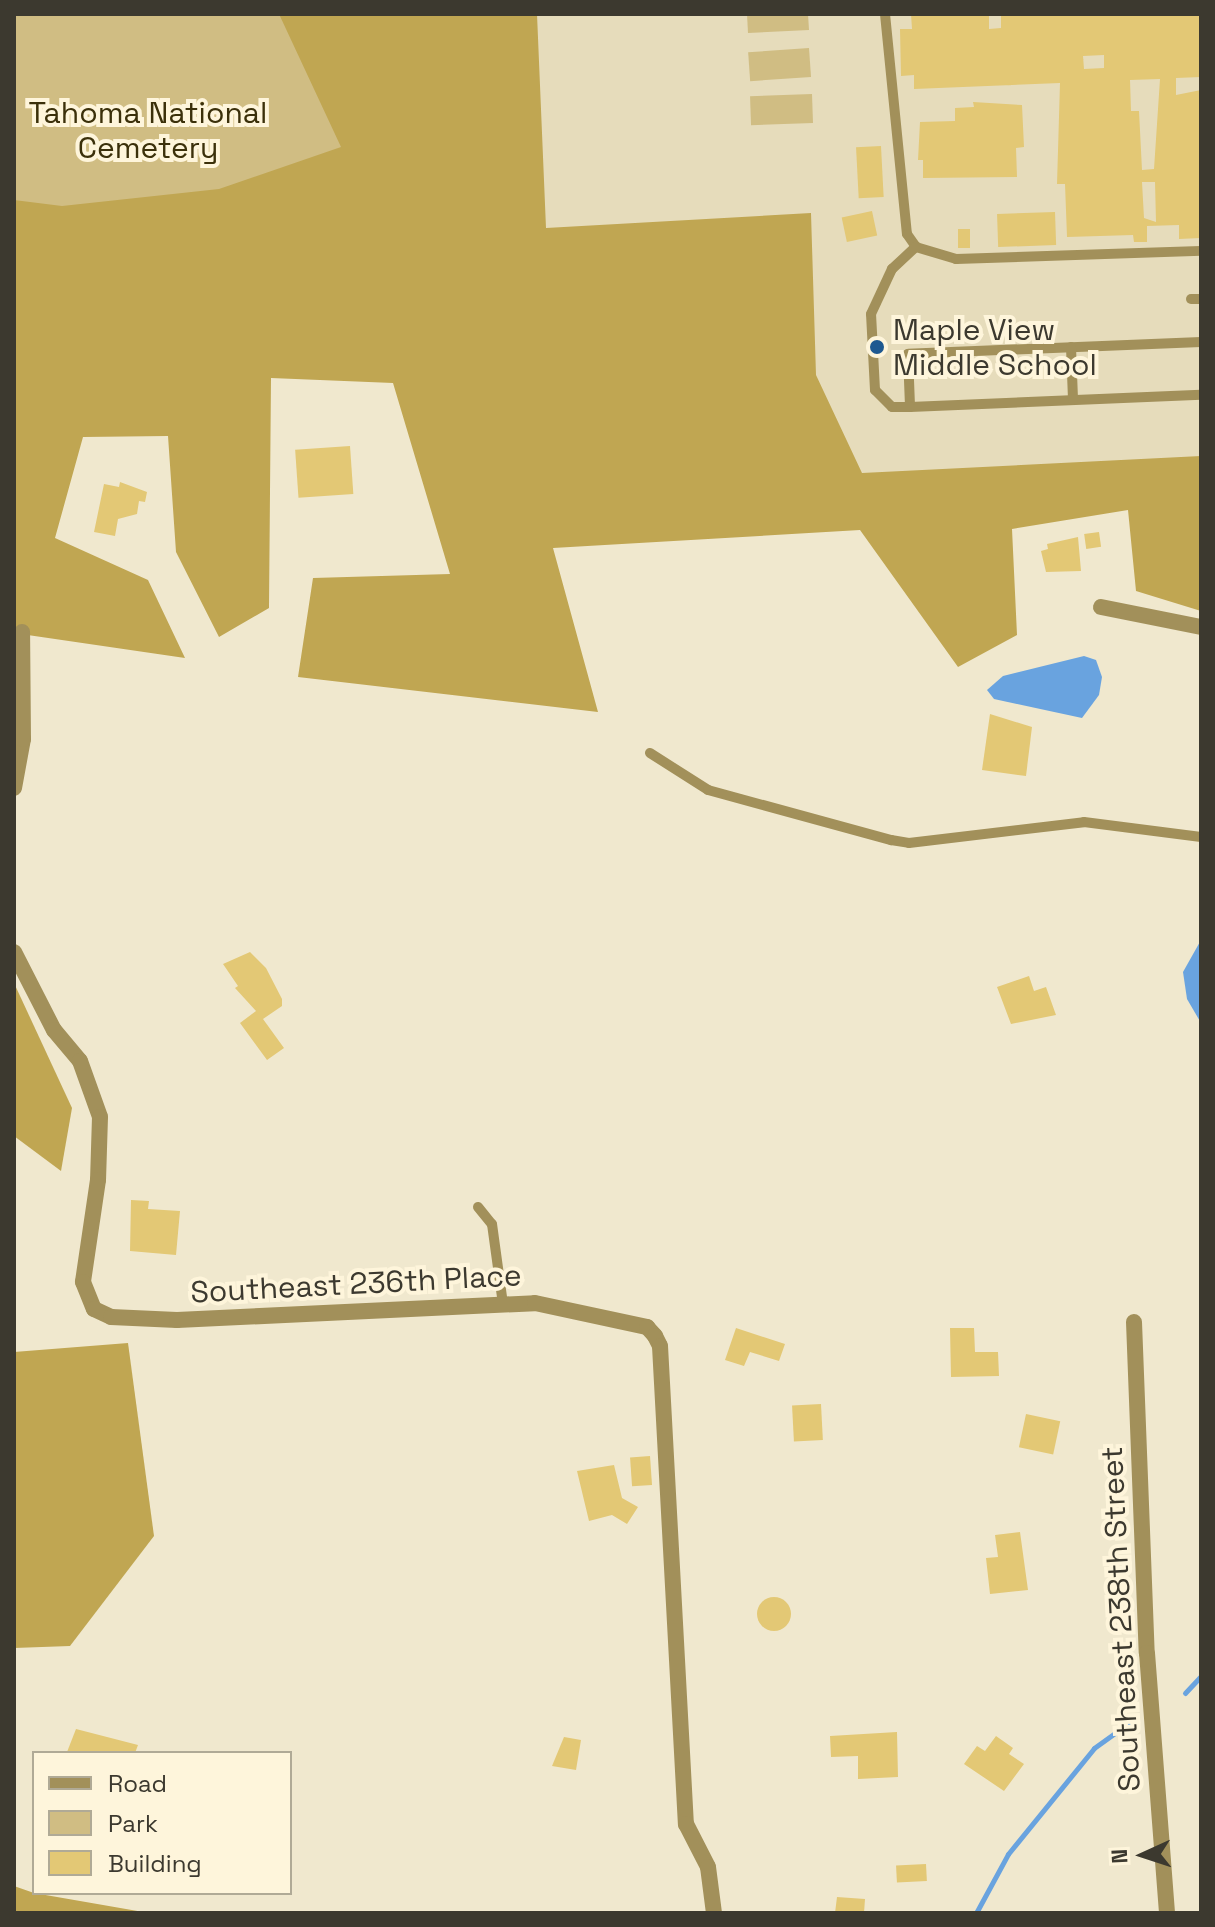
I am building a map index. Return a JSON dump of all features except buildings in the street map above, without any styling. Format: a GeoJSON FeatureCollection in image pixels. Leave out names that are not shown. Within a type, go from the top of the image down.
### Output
{"type":"FeatureCollection","features":[{"type":"Feature","properties":{"kind":"street"},"geometry":{"type":"LineString","coordinates":[[1101,607],[1201,627]]}},
{"type":"Feature","properties":{"kind":"street"},"geometry":{"type":"LineString","coordinates":[[14,788],[23,739],[22,632]]}},
{"type":"Feature","properties":{"kind":"street","name":"Southeast 236th Place"},"geometry":{"type":"LineString","coordinates":[[14,952],[46,1018],[80,1061],[100,1117],[98,1180],[83,1282],[94,1309],[111,1317],[177,1320],[535,1303],[647,1327],[660,1346],[686,1824],[708,1867],[714,1913]]}},
{"type":"Feature","properties":{"kind":"street","name":"Southeast 238th Street"},"geometry":{"type":"LineString","coordinates":[[1134,1322],[1147,1653],[1167,1913]]}},
{"type":"Feature","properties":{"kind":"lane"},"geometry":{"type":"LineString","coordinates":[[885,14],[907,234],[916,247],[956,259],[1201,251]]}},
{"type":"Feature","properties":{"kind":"lane"},"geometry":{"type":"LineString","coordinates":[[916,247],[892,269],[871,314],[875,390],[892,407],[1201,395]]}},
{"type":"Feature","properties":{"kind":"lane"},"geometry":{"type":"LineString","coordinates":[[910,407],[908,354],[1201,342]]}},
{"type":"Feature","properties":{"kind":"lane"},"geometry":{"type":"LineString","coordinates":[[1071,347],[1073,400]]}},
{"type":"Feature","properties":{"kind":"lane"},"geometry":{"type":"LineString","coordinates":[[650,753],[708,790],[909,843],[1084,822],[1201,837]]}},
{"type":"Feature","properties":{"kind":"lane"},"geometry":{"type":"LineString","coordinates":[[478,1207],[492,1224],[503,1304]]}},
{"type":"Feature","properties":{"kind":"shaded area"},"geometry":{"type":"Polygon","coordinates":[[[279,14],[537,14],[546,228],[811,213],[816,375],[862,473],[1201,456],[1201,611],[1136,591],[1128,510],[1012,529],[1017,635],[958,667],[860,530],[553,548],[598,712],[298,677],[313,578],[450,574],[393,383],[271,378],[269,608],[219,637],[176,552],[168,436],[83,437],[55,538],[148,580],[185,658],[14,633],[14,200],[62,206],[219,189],[341,147],[279,14]]]}},
{"type":"Feature","properties":{"kind":"shaded area","name":"Maple View Middle School"},"geometry":{"type":"Polygon","coordinates":[[[537,14],[1201,14],[1201,506],[537,506],[537,14]]]}},
{"type":"Feature","properties":{"kind":"shaded area"},"geometry":{"type":"Polygon","coordinates":[[[14,983],[72,1108],[61,1171],[14,1136],[14,983]]]}},
{"type":"Feature","properties":{"kind":"shaded area"},"geometry":{"type":"Polygon","coordinates":[[[128,1343],[154,1536],[70,1646],[14,1648],[14,1352],[128,1343]]]}},
{"type":"Feature","properties":{"kind":"shaded area"},"geometry":{"type":"Polygon","coordinates":[[[14,1886],[32,1892],[32,1895],[149,1913],[14,1913],[14,1886]]]}},
{"type":"Feature","properties":{"kind":"green space","name":"Tahoma National Cemetery"},"geometry":{"type":"Polygon","coordinates":[[[14,14],[537,14],[537,252],[14,252],[14,14]]]}},
{"type":"Feature","properties":{"kind":"green space"},"geometry":{"type":"Polygon","coordinates":[[[747,14],[808,14],[809,30],[748,33],[747,14]]]}},
{"type":"Feature","properties":{"kind":"green space"},"geometry":{"type":"Polygon","coordinates":[[[809,48],[811,77],[750,81],[748,52],[809,48]]]}},
{"type":"Feature","properties":{"kind":"green space"},"geometry":{"type":"Polygon","coordinates":[[[812,94],[813,123],[751,125],[750,96],[812,94]]]}},
{"type":"Feature","properties":{"kind":"water"},"geometry":{"type":"Polygon","coordinates":[[[1084,656],[1096,660],[1102,677],[1099,695],[1082,718],[994,699],[987,690],[1003,676],[1084,656]]]}},
{"type":"Feature","properties":{"kind":"water"},"geometry":{"type":"Polygon","coordinates":[[[1201,940],[1201,1023],[1187,999],[1183,972],[1201,940]]]}},
{"type":"Feature","properties":{"kind":"waterway"},"geometry":{"type":"LineString","coordinates":[[1185,1693],[1201,1676]]}},
{"type":"Feature","properties":{"kind":"waterway"},"geometry":{"type":"LineString","coordinates":[[976,1913],[1008,1854],[1094,1748],[1133,1720]]}},
{"type":"Feature","properties":{"kind":"place","name":"Maple View Middle School"},"geometry":{"type":"Point","coordinates":[877,347]}}]}
